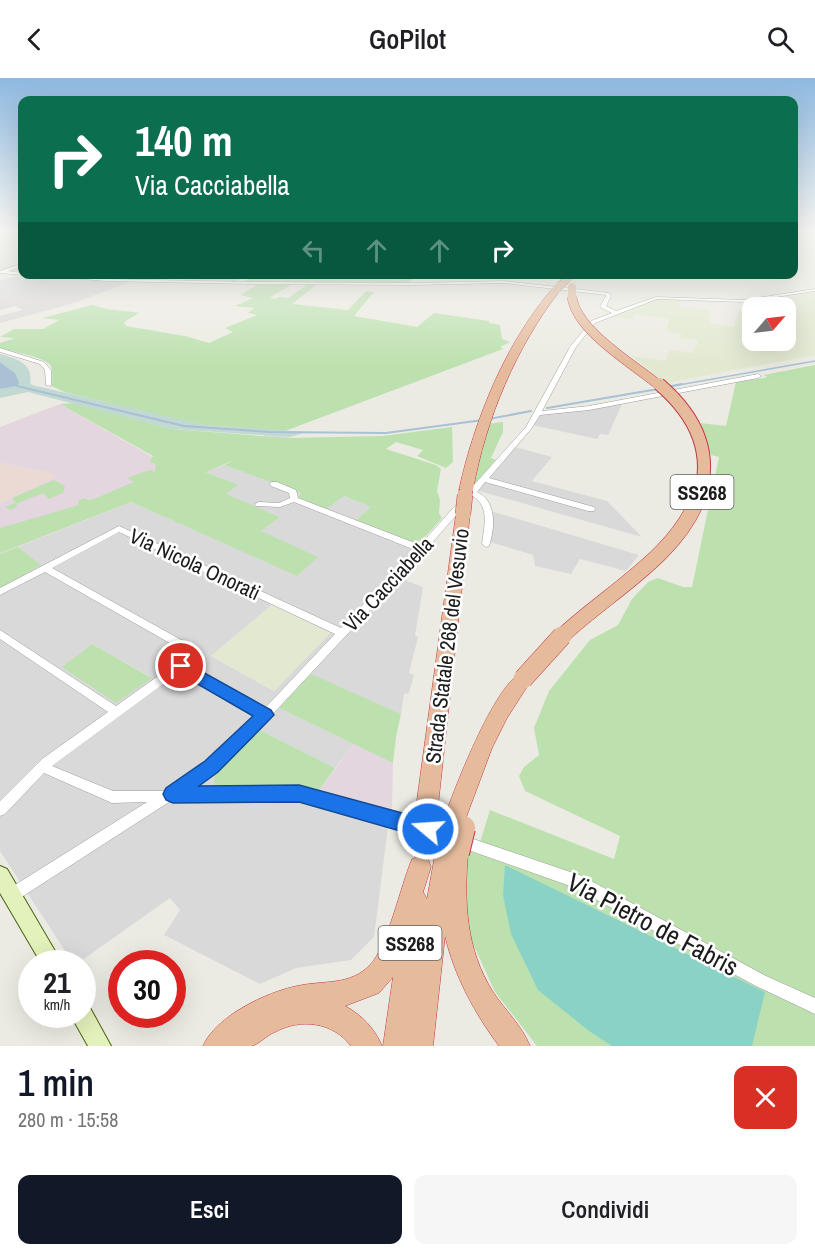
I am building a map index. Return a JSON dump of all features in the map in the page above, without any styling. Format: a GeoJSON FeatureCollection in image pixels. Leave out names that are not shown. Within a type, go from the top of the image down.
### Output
{"type":"FeatureCollection","features":[{"type":"Feature","properties":{"kind":"highway","name":"Strada Statale 268 del Vesuvio"},"geometry":{"type":"LineString","coordinates":[[398,1046],[463,514],[483,420],[537,316],[572,281]]}},
{"type":"Feature","properties":{"kind":"highway","name":"Strada Statale 268 del Vesuvio"},"geometry":{"type":"LineString","coordinates":[[452,851],[474,763],[492,727],[523,679],[573,625],[647,563],[678,532],[696,508],[703,489],[705,471],[700,437],[684,410],[658,383],[584,323],[572,307],[570,299],[572,281]]}},
{"type":"Feature","properties":{"kind":"highway","name":"SS268"},"geometry":{"type":"LineString","coordinates":[[419,1046],[432,940],[452,851]]}},
{"type":"Feature","properties":{"kind":"highway"},"geometry":{"type":"LineString","coordinates":[[452,851],[452,907],[459,949],[487,1008],[516,1046]]}},
{"type":"Feature","properties":{"kind":"highway"},"geometry":{"type":"LineString","coordinates":[[217,1046],[254,1016],[282,1004],[303,998],[355,992],[370,983],[394,953],[397,936],[420,867]]}},
{"type":"Feature","properties":{"kind":"highway"},"geometry":{"type":"LineString","coordinates":[[232,1046],[259,1026],[282,1015],[303,1010],[322,1010],[339,1015],[353,1027],[368,1046]]}},
{"type":"Feature","properties":{"kind":"main road"},"geometry":{"type":"LineString","coordinates":[[0,875],[44,950]]}},
{"type":"Feature","properties":{"kind":"main road"},"geometry":{"type":"LineString","coordinates":[[89,1028],[100,1046]]}},
{"type":"Feature","properties":{"kind":"street"},"geometry":{"type":"LineString","coordinates":[[92,279],[414,285],[520,282],[602,292],[609,296],[603,307],[614,312]]}},
{"type":"Feature","properties":{"kind":"street","name":"Via Cacciabella"},"geometry":{"type":"LineString","coordinates":[[12,895],[173,794],[208,769],[265,715],[422,549],[468,491],[483,479],[529,428],[579,339],[593,322],[614,312],[656,298],[744,301],[815,290]]}},
{"type":"Feature","properties":{"kind":"street"},"geometry":{"type":"LineString","coordinates":[[0,350],[42,363],[48,370],[49,385]]}},
{"type":"Feature","properties":{"kind":"street"},"geometry":{"type":"LineString","coordinates":[[537,413],[589,408],[758,376]]}},
{"type":"Feature","properties":{"kind":"street"},"geometry":{"type":"LineString","coordinates":[[483,479],[591,509]]}},
{"type":"Feature","properties":{"kind":"street"},"geometry":{"type":"LineString","coordinates":[[274,484],[293,492],[294,499]]}},
{"type":"Feature","properties":{"kind":"street"},"geometry":{"type":"LineString","coordinates":[[468,491],[480,495],[486,502],[489,516],[486,544]]}},
{"type":"Feature","properties":{"kind":"street"},"geometry":{"type":"LineString","coordinates":[[259,504],[280,505],[294,499],[422,549]]}},
{"type":"Feature","properties":{"kind":"street","name":"Via Nicola Onorati"},"geometry":{"type":"LineString","coordinates":[[45,568],[119,529],[342,633]]}},
{"type":"Feature","properties":{"kind":"street"},"geometry":{"type":"LineString","coordinates":[[0,592],[45,568],[197,654],[115,711],[42,767],[0,810]]}},
{"type":"Feature","properties":{"kind":"street"},"geometry":{"type":"LineString","coordinates":[[0,634],[115,711]]}},
{"type":"Feature","properties":{"kind":"street"},"geometry":{"type":"LineString","coordinates":[[181,666],[265,715]]}},
{"type":"Feature","properties":{"kind":"street","name":"Via Pietro de Fabris"},"geometry":{"type":"LineString","coordinates":[[42,767],[112,797],[173,794],[299,794],[409,823],[577,881],[761,981],[815,1006]]}},
{"type":"Feature","properties":{"kind":"shaded area"},"geometry":{"type":"Polygon","coordinates":[[[18,276],[18,279],[138,279],[71,304],[0,323],[0,316],[23,310],[16,306],[0,310],[0,280],[18,276]]]}},
{"type":"Feature","properties":{"kind":"shaded area"},"geometry":{"type":"Polygon","coordinates":[[[0,354],[22,363],[29,371],[32,385],[205,425],[307,432],[290,437],[172,429],[28,392],[0,398],[0,389],[16,386],[15,373],[0,362],[0,354]]]}},
{"type":"Feature","properties":{"kind":"shaded area"},"geometry":{"type":"Polygon","coordinates":[[[0,362],[15,373],[19,383],[17,386],[0,389],[0,362]]]}},
{"type":"Feature","properties":{"kind":"shaded area"},"geometry":{"type":"Polygon","coordinates":[[[623,402],[608,435],[600,434],[597,439],[532,425],[538,413],[623,402]]]}},
{"type":"Feature","properties":{"kind":"shaded area"},"geometry":{"type":"Polygon","coordinates":[[[60,404],[172,468],[178,468],[265,435],[290,437],[0,554],[0,503],[56,477],[47,472],[0,463],[0,427],[60,404]]]}},
{"type":"Feature","properties":{"kind":"shaded area"},"geometry":{"type":"Polygon","coordinates":[[[515,447],[552,457],[532,481],[607,501],[642,537],[476,490],[515,447]]]}},
{"type":"Feature","properties":{"kind":"shaded area"},"geometry":{"type":"Polygon","coordinates":[[[0,463],[47,472],[57,477],[0,503],[0,463]]]}},
{"type":"Feature","properties":{"kind":"shaded area"},"geometry":{"type":"Polygon","coordinates":[[[224,465],[301,493],[297,497],[343,496],[372,507],[356,520],[429,549],[402,579],[423,587],[415,636],[418,637],[409,673],[414,675],[409,693],[404,694],[401,714],[311,675],[279,708],[354,744],[335,768],[260,730],[214,774],[214,786],[295,788],[317,793],[319,790],[390,811],[374,937],[351,960],[296,968],[260,984],[164,935],[180,910],[170,898],[96,950],[65,950],[0,851],[0,588],[40,565],[18,547],[131,502],[298,576],[260,531],[280,517],[225,494],[237,485],[205,472],[224,465]],[[272,605],[211,656],[274,691],[330,633],[272,605]],[[92,644],[63,667],[151,678],[92,644]]]}},
{"type":"Feature","properties":{"kind":"shaded area"},"geometry":{"type":"Polygon","coordinates":[[[491,511],[639,555],[626,571],[580,559],[571,574],[535,566],[533,555],[490,542],[491,511]]]}},
{"type":"Feature","properties":{"kind":"shaded area"},"geometry":{"type":"Polygon","coordinates":[[[354,744],[393,763],[392,812],[319,790],[354,744]]]}},
{"type":"Feature","properties":{"kind":"shaded area"},"geometry":{"type":"Polygon","coordinates":[[[505,865],[765,992],[752,1046],[612,1046],[589,1031],[538,990],[511,934],[503,895],[505,865]]]}},
{"type":"Feature","properties":{"kind":"green space"},"geometry":{"type":"Polygon","coordinates":[[[177,279],[239,279],[235,281],[177,279]]]}},
{"type":"Feature","properties":{"kind":"green space"},"geometry":{"type":"Polygon","coordinates":[[[249,279],[412,279],[406,283],[244,282],[249,279]]]}},
{"type":"Feature","properties":{"kind":"green space"},"geometry":{"type":"Polygon","coordinates":[[[257,285],[291,285],[269,298],[276,299],[288,298],[307,285],[316,285],[292,304],[348,310],[366,291],[374,292],[354,316],[417,327],[434,313],[489,321],[489,323],[500,325],[502,339],[510,342],[500,347],[503,349],[285,431],[205,425],[64,392],[52,386],[52,368],[48,363],[28,355],[0,349],[0,343],[15,338],[0,337],[14,329],[43,329],[59,320],[42,318],[93,305],[139,313],[124,322],[126,326],[185,336],[209,343],[233,332],[225,328],[257,315],[248,313],[254,308],[235,306],[253,298],[240,295],[257,285]]]}},
{"type":"Feature","properties":{"kind":"green space"},"geometry":{"type":"Polygon","coordinates":[[[815,293],[815,355],[666,383],[631,356],[665,361],[670,350],[694,353],[698,340],[680,338],[682,334],[666,330],[669,319],[635,314],[631,319],[610,316],[654,300],[680,299],[679,307],[710,310],[709,323],[734,327],[739,311],[742,312],[742,351],[796,351],[796,297],[789,297],[815,293]]]}},
{"type":"Feature","properties":{"kind":"green space"},"geometry":{"type":"Polygon","coordinates":[[[815,365],[815,1046],[537,1046],[495,992],[470,937],[460,894],[466,851],[477,852],[490,810],[614,859],[620,836],[525,791],[519,776],[524,767],[539,755],[534,728],[549,691],[590,640],[618,625],[632,599],[648,582],[658,578],[683,587],[692,587],[719,457],[711,455],[700,423],[726,426],[736,382],[764,378],[767,377],[764,375],[815,365]]]}},
{"type":"Feature","properties":{"kind":"green space"},"geometry":{"type":"Polygon","coordinates":[[[74,403],[172,429],[287,438],[382,436],[452,427],[453,462],[446,468],[417,456],[423,450],[396,442],[386,449],[436,465],[441,469],[437,491],[440,500],[439,513],[442,518],[418,545],[356,520],[371,507],[344,496],[326,509],[297,498],[301,493],[224,465],[237,459],[205,472],[238,485],[226,494],[280,517],[261,531],[318,557],[297,576],[131,502],[0,553],[0,528],[79,505],[78,501],[84,498],[94,499],[134,482],[127,478],[150,470],[155,472],[156,464],[150,462],[153,456],[60,404],[74,403]]]}},
{"type":"Feature","properties":{"kind":"green space"},"geometry":{"type":"Polygon","coordinates":[[[503,422],[503,432],[491,458],[496,460],[471,489],[487,424],[503,422]]]}},
{"type":"Feature","properties":{"kind":"green space"},"geometry":{"type":"Polygon","coordinates":[[[54,480],[65,486],[63,493],[49,499],[43,493],[16,504],[18,506],[11,510],[5,507],[15,503],[12,498],[54,480]]]}},
{"type":"Feature","properties":{"kind":"green space"},"geometry":{"type":"Polygon","coordinates":[[[18,547],[41,565],[0,588],[0,554],[18,547]]]}},
{"type":"Feature","properties":{"kind":"green space"},"geometry":{"type":"Polygon","coordinates":[[[272,605],[330,633],[274,691],[211,656],[272,605]]]}},
{"type":"Feature","properties":{"kind":"green space"},"geometry":{"type":"Polygon","coordinates":[[[92,644],[152,678],[116,703],[62,667],[92,644]]]}},
{"type":"Feature","properties":{"kind":"green space"},"geometry":{"type":"Polygon","coordinates":[[[311,674],[401,714],[393,763],[279,708],[311,674]]]}},
{"type":"Feature","properties":{"kind":"green space"},"geometry":{"type":"Polygon","coordinates":[[[260,730],[335,768],[317,793],[295,788],[214,786],[214,774],[260,730]]]}},
{"type":"Feature","properties":{"kind":"waterway"},"geometry":{"type":"LineString","coordinates":[[673,386],[815,361]]}},
{"type":"Feature","properties":{"kind":"waterway"},"geometry":{"type":"LineString","coordinates":[[667,387],[682,384]]}},
{"type":"Feature","properties":{"kind":"waterway"},"geometry":{"type":"LineString","coordinates":[[17,386],[184,426],[270,432],[386,433],[483,420]]}},
{"type":"Feature","properties":{"kind":"waterway"},"geometry":{"type":"LineString","coordinates":[[547,408],[658,389]]}},
{"type":"Feature","properties":{"kind":"waterway"},"geometry":{"type":"LineString","coordinates":[[489,419],[531,411]]}},
{"type":"Feature","properties":{"kind":"route"},"geometry":{"type":"LineString","coordinates":[[181,666],[265,715],[212,766],[173,794],[299,794],[428,829]]}}]}
